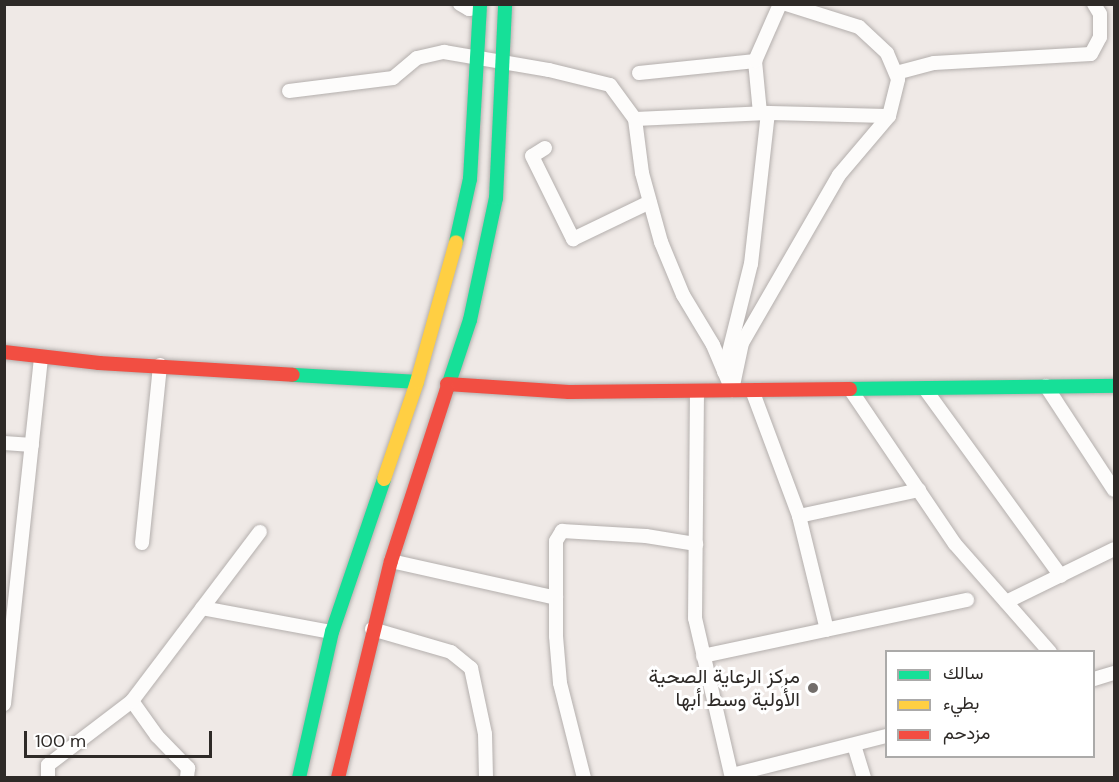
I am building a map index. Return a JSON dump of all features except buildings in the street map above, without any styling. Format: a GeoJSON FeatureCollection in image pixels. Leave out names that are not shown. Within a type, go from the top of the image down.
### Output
{"type":"FeatureCollection","features":[{"type":"Feature","properties":{"kind":"main road"},"geometry":{"type":"LineString","coordinates":[[339,775],[372,629],[447,384],[470,320],[496,198],[503,103],[501,61],[505,4]]}},
{"type":"Feature","properties":{"kind":"main road"},"geometry":{"type":"LineString","coordinates":[[299,777],[332,632],[417,382],[452,262],[470,179],[480,6]]}},
{"type":"Feature","properties":{"kind":"main road"},"geometry":{"type":"LineString","coordinates":[[4,352],[41,358],[417,382]]}},
{"type":"Feature","properties":{"kind":"main road"},"geometry":{"type":"LineString","coordinates":[[447,384],[569,392],[1114,386]]}},
{"type":"Feature","properties":{"kind":"street"},"geometry":{"type":"LineString","coordinates":[[460,4],[470,9],[480,6]]}},
{"type":"Feature","properties":{"kind":"street"},"geometry":{"type":"LineString","coordinates":[[724,372],[751,264],[764,113],[755,61],[780,4]]}},
{"type":"Feature","properties":{"kind":"street"},"geometry":{"type":"LineString","coordinates":[[732,390],[742,343],[839,175],[889,116],[898,79],[887,53],[859,27],[786,4]]}},
{"type":"Feature","properties":{"kind":"street"},"geometry":{"type":"LineString","coordinates":[[896,73],[934,63],[1091,54],[1100,37],[1100,14],[1094,4]]}},
{"type":"Feature","properties":{"kind":"street"},"geometry":{"type":"LineString","coordinates":[[289,91],[393,78],[417,58],[444,52],[501,61],[610,86],[626,102],[635,119],[650,202],[683,296],[732,390]]}},
{"type":"Feature","properties":{"kind":"street"},"geometry":{"type":"LineString","coordinates":[[639,73],[755,61]]}},
{"type":"Feature","properties":{"kind":"street"},"geometry":{"type":"LineString","coordinates":[[635,119],[764,113],[889,116]]}},
{"type":"Feature","properties":{"kind":"street"},"geometry":{"type":"LineString","coordinates":[[545,148],[532,156],[573,239],[650,202]]}},
{"type":"Feature","properties":{"kind":"street"},"geometry":{"type":"LineString","coordinates":[[4,704],[11,603],[41,358]]}},
{"type":"Feature","properties":{"kind":"street"},"geometry":{"type":"LineString","coordinates":[[142,543],[160,365]]}},
{"type":"Feature","properties":{"kind":"street"},"geometry":{"type":"LineString","coordinates":[[1046,386],[1114,490]]}},
{"type":"Feature","properties":{"kind":"street"},"geometry":{"type":"LineString","coordinates":[[850,389],[955,544],[1049,650]]}},
{"type":"Feature","properties":{"kind":"street"},"geometry":{"type":"LineString","coordinates":[[925,389],[1061,576]]}},
{"type":"Feature","properties":{"kind":"street"},"geometry":{"type":"LineString","coordinates":[[697,390],[695,618],[732,776],[885,736]]}},
{"type":"Feature","properties":{"kind":"street"},"geometry":{"type":"LineString","coordinates":[[752,390],[799,516],[826,630]]}},
{"type":"Feature","properties":{"kind":"street"},"geometry":{"type":"LineString","coordinates":[[4,443],[32,445]]}},
{"type":"Feature","properties":{"kind":"street"},"geometry":{"type":"LineString","coordinates":[[799,516],[920,490]]}},
{"type":"Feature","properties":{"kind":"street"},"geometry":{"type":"LineString","coordinates":[[584,777],[560,683],[556,541],[562,531],[645,536],[696,544]]}},
{"type":"Feature","properties":{"kind":"street"},"geometry":{"type":"LineString","coordinates":[[48,777],[48,765],[132,701],[260,532]]}},
{"type":"Feature","properties":{"kind":"street"},"geometry":{"type":"LineString","coordinates":[[1006,602],[1114,549]]}},
{"type":"Feature","properties":{"kind":"street"},"geometry":{"type":"LineString","coordinates":[[392,561],[556,598]]}},
{"type":"Feature","properties":{"kind":"street"},"geometry":{"type":"LineString","coordinates":[[703,656],[967,600]]}},
{"type":"Feature","properties":{"kind":"street"},"geometry":{"type":"LineString","coordinates":[[202,608],[332,632]]}},
{"type":"Feature","properties":{"kind":"street"},"geometry":{"type":"LineString","coordinates":[[372,629],[451,652],[471,668],[485,734],[486,777]]}},
{"type":"Feature","properties":{"kind":"street"},"geometry":{"type":"LineString","coordinates":[[1095,679],[1114,674]]}},
{"type":"Feature","properties":{"kind":"street"},"geometry":{"type":"LineString","coordinates":[[132,701],[157,736],[188,768],[187,777]]}},
{"type":"Feature","properties":{"kind":"street"},"geometry":{"type":"LineString","coordinates":[[854,745],[864,777]]}},
{"type":"Feature","properties":{"kind":"traffic: fast"},"geometry":{"type":"LineString","coordinates":[[456,242],[470,179],[480,4]]}},
{"type":"Feature","properties":{"kind":"traffic: fast"},"geometry":{"type":"LineString","coordinates":[[447,389],[470,320],[496,198],[505,4]]}},
{"type":"Feature","properties":{"kind":"traffic: fast"},"geometry":{"type":"LineString","coordinates":[[293,375],[417,382]]}},
{"type":"Feature","properties":{"kind":"traffic: fast"},"geometry":{"type":"LineString","coordinates":[[850,389],[1114,386]]}},
{"type":"Feature","properties":{"kind":"traffic: fast"},"geometry":{"type":"LineString","coordinates":[[299,778],[332,632],[384,479]]}},
{"type":"Feature","properties":{"kind":"traffic: slow"},"geometry":{"type":"LineString","coordinates":[[384,479],[417,382],[456,242]]}},
{"type":"Feature","properties":{"kind":"traffic: jam"},"geometry":{"type":"LineString","coordinates":[[4,352],[99,363],[293,375]]}},
{"type":"Feature","properties":{"kind":"traffic: jam"},"geometry":{"type":"LineString","coordinates":[[447,384],[569,392],[850,389]]}},
{"type":"Feature","properties":{"kind":"traffic: jam"},"geometry":{"type":"LineString","coordinates":[[338,778],[391,561],[447,389]]}},
{"type":"Feature","properties":{"kind":"place","name":"مركز الرعاية الصحية الأولية وسط أبها"},"geometry":{"type":"Point","coordinates":[813,688]}}]}
